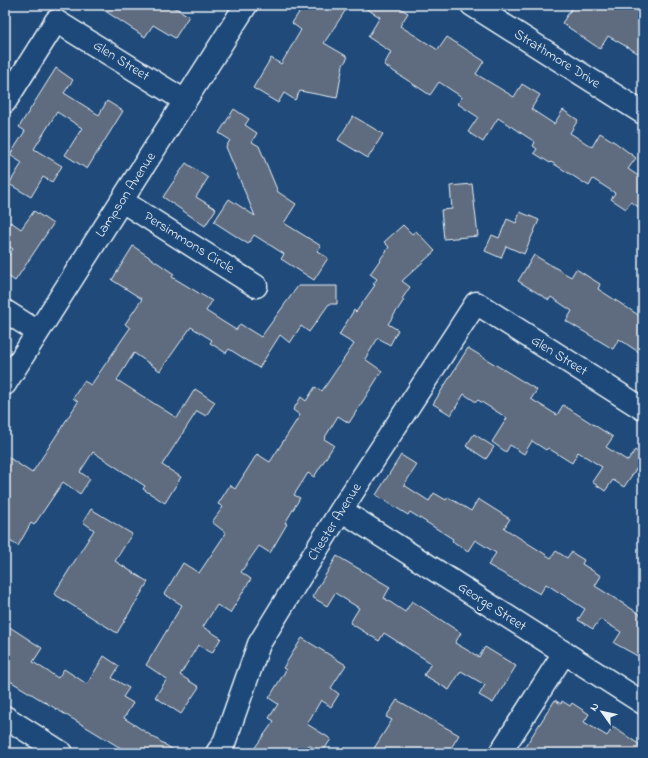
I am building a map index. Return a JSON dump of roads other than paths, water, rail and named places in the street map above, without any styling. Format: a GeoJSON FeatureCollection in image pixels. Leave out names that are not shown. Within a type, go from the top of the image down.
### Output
{"type":"FeatureCollection","features":[{"type":"Feature","properties":{"kind":"street","name":"Lampson Avenue"},"geometry":{"type":"LineString","coordinates":[[5,384],[246,5]]}},
{"type":"Feature","properties":{"kind":"street","name":"Strathmore Drive"},"geometry":{"type":"LineString","coordinates":[[472,5],[643,113]]}},
{"type":"Feature","properties":{"kind":"street","name":"Glen Street"},"geometry":{"type":"LineString","coordinates":[[5,102],[56,21],[185,102]]}},
{"type":"Feature","properties":{"kind":"street","name":"Persimmons Circle"},"geometry":{"type":"LineString","coordinates":[[122,201],[256,286]]}},
{"type":"Feature","properties":{"kind":"street","name":"Glen Street"},"geometry":{"type":"LineString","coordinates":[[476,303],[643,408]]}},
{"type":"Feature","properties":{"kind":"street","name":"Chester Avenue"},"geometry":{"type":"LineString","coordinates":[[217,753],[224,743],[259,644],[341,510],[476,303]]}},
{"type":"Feature","properties":{"kind":"street"},"geometry":{"type":"LineString","coordinates":[[5,311],[38,332]]}},
{"type":"Feature","properties":{"kind":"street","name":"George Street"},"geometry":{"type":"LineString","coordinates":[[341,510],[643,703]]}},
{"type":"Feature","properties":{"kind":"street"},"geometry":{"type":"LineString","coordinates":[[500,753],[564,653]]}},
{"type":"Feature","properties":{"kind":"street"},"geometry":{"type":"LineString","coordinates":[[5,717],[62,753]]}}]}
